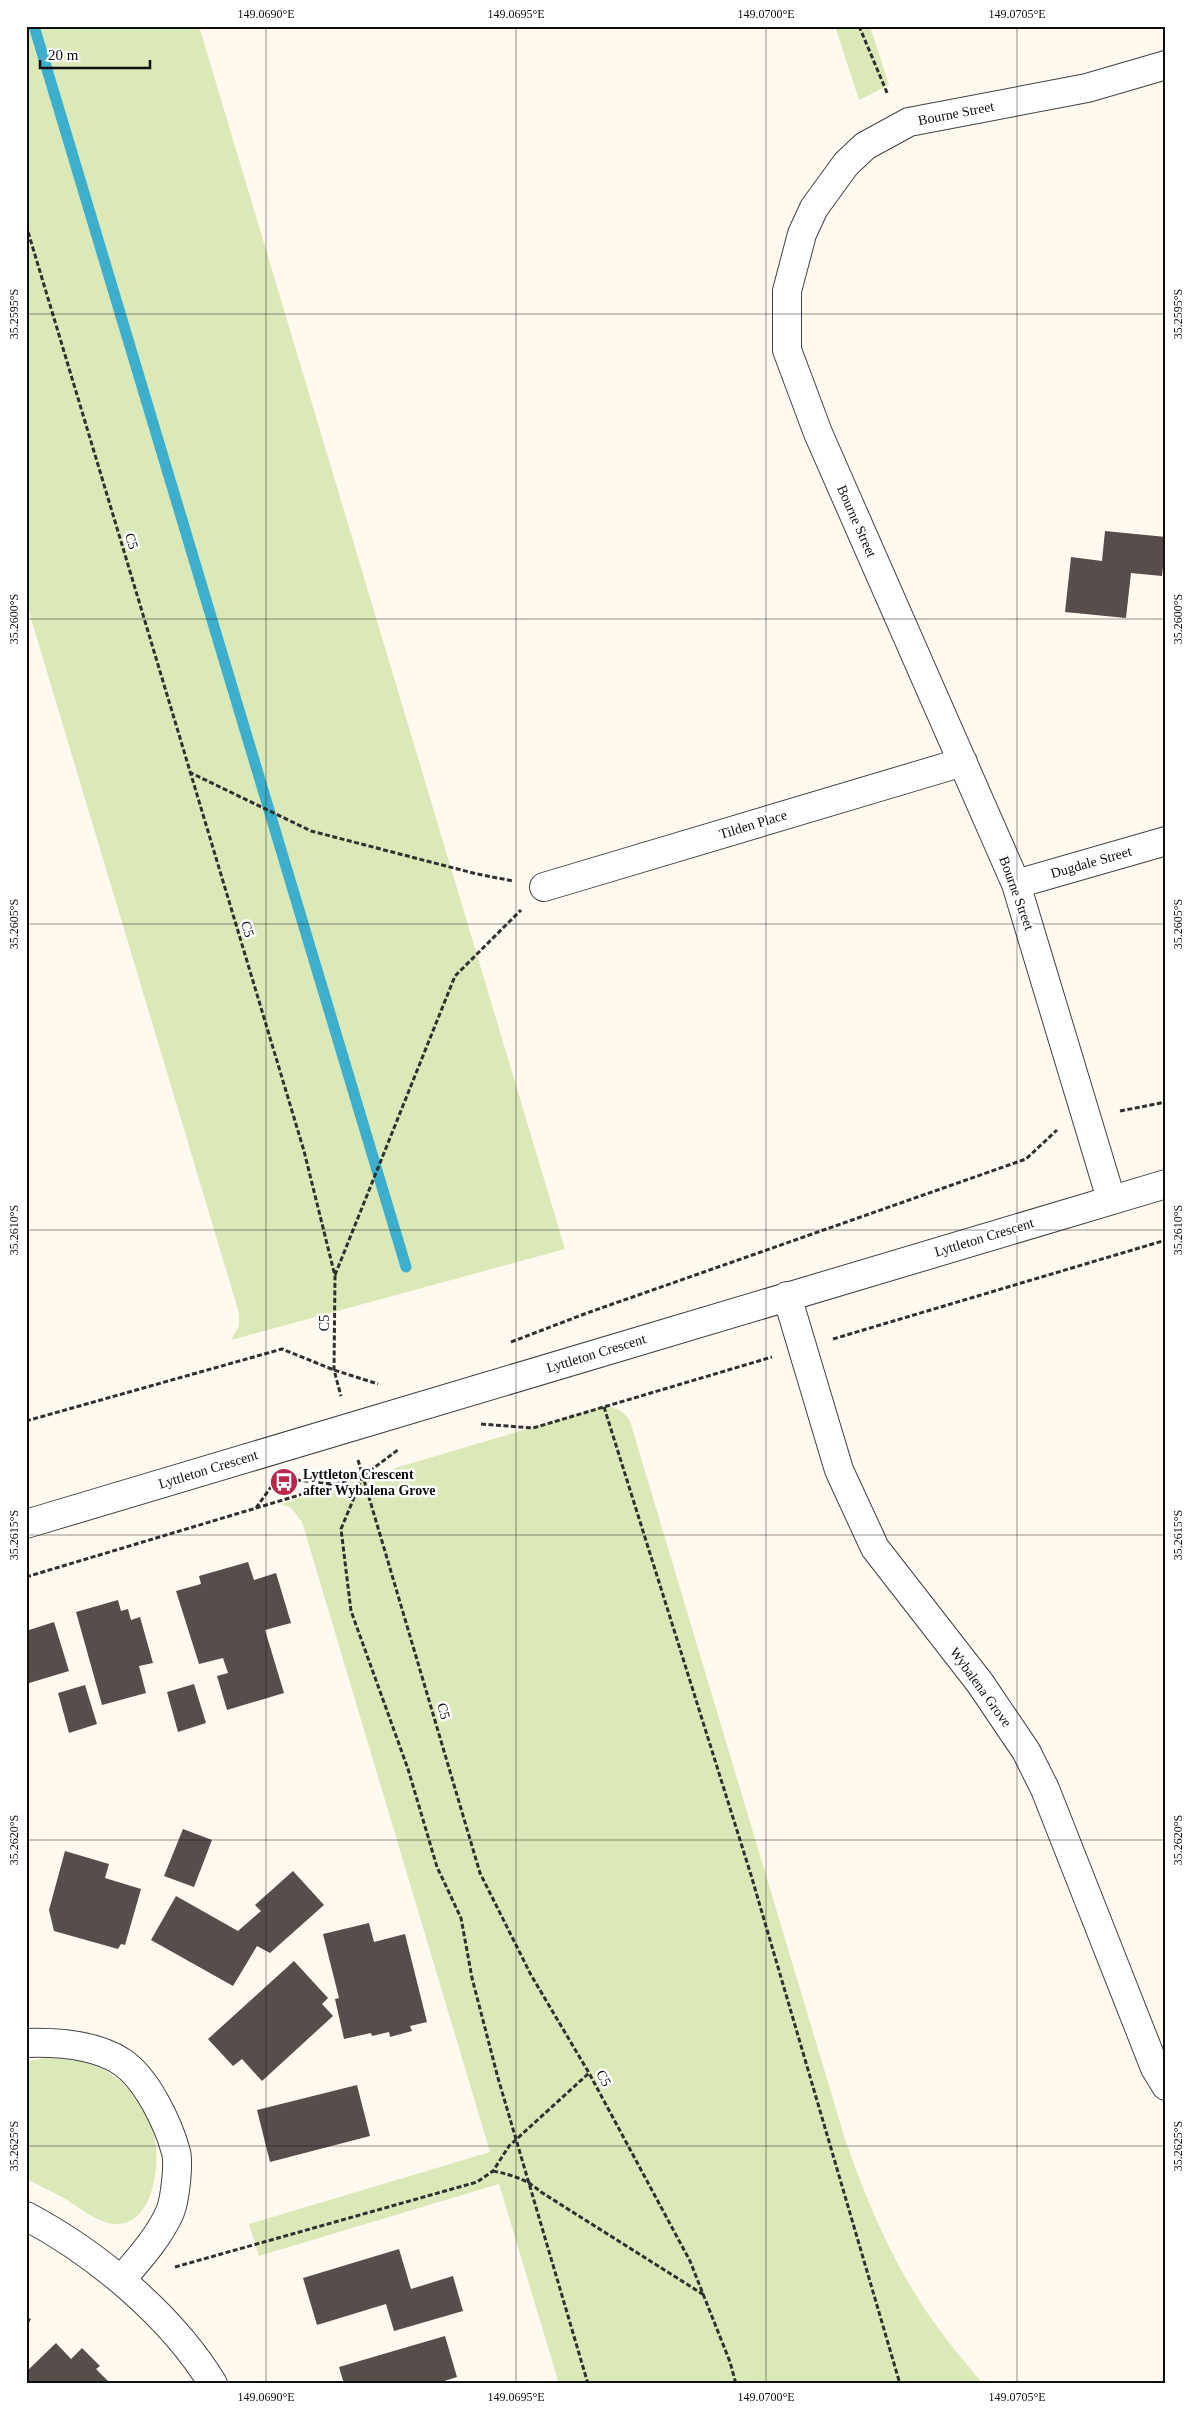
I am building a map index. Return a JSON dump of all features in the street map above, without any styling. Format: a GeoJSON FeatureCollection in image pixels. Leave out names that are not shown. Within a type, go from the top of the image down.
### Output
{"type":"FeatureCollection","features":[{"type":"Feature","properties":{"kind":"street","name":"Bourne Street"},"geometry":{"type":"LineString","coordinates":[[1111,1199],[1016,884],[818,433],[787,350],[788,291],[802,234],[814,208],[846,164],[865,146],[909,122],[1087,88],[1166,66]]}},
{"type":"Feature","properties":{"kind":"street","name":"Tilden Place"},"geometry":{"type":"LineString","coordinates":[[544,887],[963,762]]}},
{"type":"Feature","properties":{"kind":"street","name":"Dugdale Street"},"geometry":{"type":"LineString","coordinates":[[1016,884],[1166,841]]}},
{"type":"Feature","properties":{"kind":"street","name":"Lyttleton Crescent"},"geometry":{"type":"LineString","coordinates":[[26,1524],[1166,1184]]}},
{"type":"Feature","properties":{"kind":"street","name":"Wybalena Grove"},"geometry":{"type":"LineString","coordinates":[[787,1296],[839,1470],[875,1548],[980,1683],[1026,1751],[1046,1789],[1155,2068],[1166,2086]]}},
{"type":"Feature","properties":{"kind":"street"},"geometry":{"type":"LineString","coordinates":[[26,2043],[54,2042],[78,2046],[107,2054],[123,2063],[155,2102],[165,2124],[176,2154],[175,2185],[170,2212],[148,2248],[121,2280]]}},
{"type":"Feature","properties":{"kind":"street"},"geometry":{"type":"LineString","coordinates":[[26,2216],[50,2229],[121,2280],[178,2336],[213,2384]]}},
{"type":"Feature","properties":{"kind":"path"},"geometry":{"type":"LineString","coordinates":[[859,26],[902,125]]}},
{"type":"Feature","properties":{"kind":"path","name":"C5"},"geometry":{"type":"LineString","coordinates":[[26,225],[304,1151],[335,1276],[334,1370],[347,1428],[363,1476],[480,1873],[531,1975],[589,2073],[690,2261],[736,2384]]}},
{"type":"Feature","properties":{"kind":"path"},"geometry":{"type":"LineString","coordinates":[[189,772],[311,831],[477,874],[544,887]]}},
{"type":"Feature","properties":{"kind":"path"},"geometry":{"type":"LineString","coordinates":[[335,1276],[455,976],[544,887]]}},
{"type":"Feature","properties":{"kind":"path"},"geometry":{"type":"LineString","coordinates":[[506,1344],[587,1313],[1026,1159],[1058,1129],[1086,1118],[1166,1102]]}},
{"type":"Feature","properties":{"kind":"path"},"geometry":{"type":"LineString","coordinates":[[471,1424],[532,1428],[1166,1240]]}},
{"type":"Feature","properties":{"kind":"path"},"geometry":{"type":"LineString","coordinates":[[26,1421],[282,1349],[334,1370],[388,1386]]}},
{"type":"Feature","properties":{"kind":"path"},"geometry":{"type":"LineString","coordinates":[[604,1407],[751,1875],[900,2384]]}},
{"type":"Feature","properties":{"kind":"path"},"geometry":{"type":"LineString","coordinates":[[26,1577],[363,1476],[407,1443]]}},
{"type":"Feature","properties":{"kind":"path"},"geometry":{"type":"LineString","coordinates":[[363,1476],[341,1530],[351,1611],[408,1770],[437,1867],[461,1918],[472,1978],[516,2140],[588,2384]]}},
{"type":"Feature","properties":{"kind":"path"},"geometry":{"type":"LineString","coordinates":[[294,1479],[337,1484]]}},
{"type":"Feature","properties":{"kind":"path"},"geometry":{"type":"LineString","coordinates":[[256,1509],[269,1487],[277,1485]]}},
{"type":"Feature","properties":{"kind":"path"},"geometry":{"type":"LineString","coordinates":[[173,2268],[477,2182],[493,2171],[509,2146],[589,2073]]}},
{"type":"Feature","properties":{"kind":"path"},"geometry":{"type":"LineString","coordinates":[[493,2171],[512,2174],[528,2181],[540,2192],[704,2295]]}},
{"type":"Feature","properties":{"kind":"green space"},"geometry":{"type":"Polygon","coordinates":[[[26,26],[199,26],[565,1249],[231,1340],[239,1326],[239,1313],[26,602],[26,26]]]}},
{"type":"Feature","properties":{"kind":"green space"},"geometry":{"type":"Polygon","coordinates":[[[835,26],[870,26],[889,85],[859,100],[835,26]]]}},
{"type":"Feature","properties":{"kind":"green space"},"geometry":{"type":"Polygon","coordinates":[[[604,1406],[619,1410],[630,1421],[845,2139],[860,2179],[894,2258],[923,2307],[956,2352],[983,2384],[559,2384],[499,2184],[259,2256],[249,2224],[490,2152],[302,1522],[291,1508],[281,1504],[604,1406]]]}},
{"type":"Feature","properties":{"kind":"green space"},"geometry":{"type":"Polygon","coordinates":[[[44,2058],[84,2062],[107,2071],[124,2084],[144,2111],[156,2143],[155,2173],[147,2203],[139,2215],[128,2222],[107,2223],[26,2179],[26,2062],[44,2058]]]}},
{"type":"Feature","properties":{"kind":"building"},"geometry":{"type":"Polygon","coordinates":[[[1105,531],[1166,537],[1162,576],[1131,573],[1126,618],[1065,612],[1071,557],[1102,561],[1105,531]]]}},
{"type":"Feature","properties":{"kind":"building"},"geometry":{"type":"Polygon","coordinates":[[[248,1562],[254,1580],[276,1573],[291,1623],[265,1630],[284,1693],[227,1710],[217,1676],[228,1673],[223,1658],[199,1664],[176,1591],[201,1584],[199,1576],[248,1562]]]}},
{"type":"Feature","properties":{"kind":"building"},"geometry":{"type":"Polygon","coordinates":[[[118,1600],[121,1611],[128,1609],[131,1620],[140,1617],[153,1663],[139,1666],[146,1693],[102,1705],[76,1612],[118,1600]]]}},
{"type":"Feature","properties":{"kind":"building"},"geometry":{"type":"Polygon","coordinates":[[[54,1622],[69,1671],[26,1684],[26,1631],[54,1622]]]}},
{"type":"Feature","properties":{"kind":"building"},"geometry":{"type":"Polygon","coordinates":[[[194,1684],[206,1723],[178,1732],[167,1692],[194,1684]]]}},
{"type":"Feature","properties":{"kind":"building"},"geometry":{"type":"Polygon","coordinates":[[[85,1685],[97,1724],[69,1733],[58,1693],[85,1685]]]}},
{"type":"Feature","properties":{"kind":"building"},"geometry":{"type":"Polygon","coordinates":[[[183,1829],[212,1840],[194,1887],[164,1876],[183,1829]]]}},
{"type":"Feature","properties":{"kind":"building"},"geometry":{"type":"Polygon","coordinates":[[[65,1851],[109,1864],[105,1878],[141,1889],[125,1945],[121,1944],[118,1949],[54,1931],[49,1910],[65,1851]]]}},
{"type":"Feature","properties":{"kind":"building"},"geometry":{"type":"Polygon","coordinates":[[[293,1871],[324,1905],[270,1953],[257,1946],[233,1986],[151,1940],[176,1896],[238,1931],[261,1911],[255,1905],[293,1871]]]}},
{"type":"Feature","properties":{"kind":"building"},"geometry":{"type":"Polygon","coordinates":[[[369,1923],[374,1942],[405,1934],[427,2022],[410,2026],[412,2031],[390,2037],[389,2032],[372,2036],[371,2033],[344,2039],[335,1999],[339,1998],[323,1934],[369,1923]]]}},
{"type":"Feature","properties":{"kind":"building"},"geometry":{"type":"Polygon","coordinates":[[[294,1961],[328,1998],[322,2004],[333,2016],[262,2081],[242,2059],[233,2066],[208,2039],[294,1961]]]}},
{"type":"Feature","properties":{"kind":"building"},"geometry":{"type":"Polygon","coordinates":[[[357,2085],[370,2136],[270,2162],[257,2110],[357,2085]]]}},
{"type":"Feature","properties":{"kind":"building"},"geometry":{"type":"Polygon","coordinates":[[[399,2249],[411,2289],[453,2276],[463,2311],[394,2331],[386,2304],[317,2325],[303,2278],[399,2249]]]}},
{"type":"Feature","properties":{"kind":"building"},"geometry":{"type":"Polygon","coordinates":[[[26,2317],[31,2319],[26,2329],[26,2317]]]}},
{"type":"Feature","properties":{"kind":"building"},"geometry":{"type":"Polygon","coordinates":[[[445,2336],[457,2377],[435,2384],[344,2384],[339,2367],[445,2336]]]}},
{"type":"Feature","properties":{"kind":"building"},"geometry":{"type":"Polygon","coordinates":[[[56,2343],[71,2359],[82,2348],[100,2366],[96,2369],[111,2384],[26,2384],[26,2372],[56,2343]]]}},
{"type":"Feature","properties":{"kind":"waterway"},"geometry":{"type":"LineString","coordinates":[[34,26],[406,1267]]}},
{"type":"Feature","properties":{"kind":"place","name":"Lyttleton Crescent after Wybalena Grove"},"geometry":{"type":"Point","coordinates":[284,1482]}}]}
